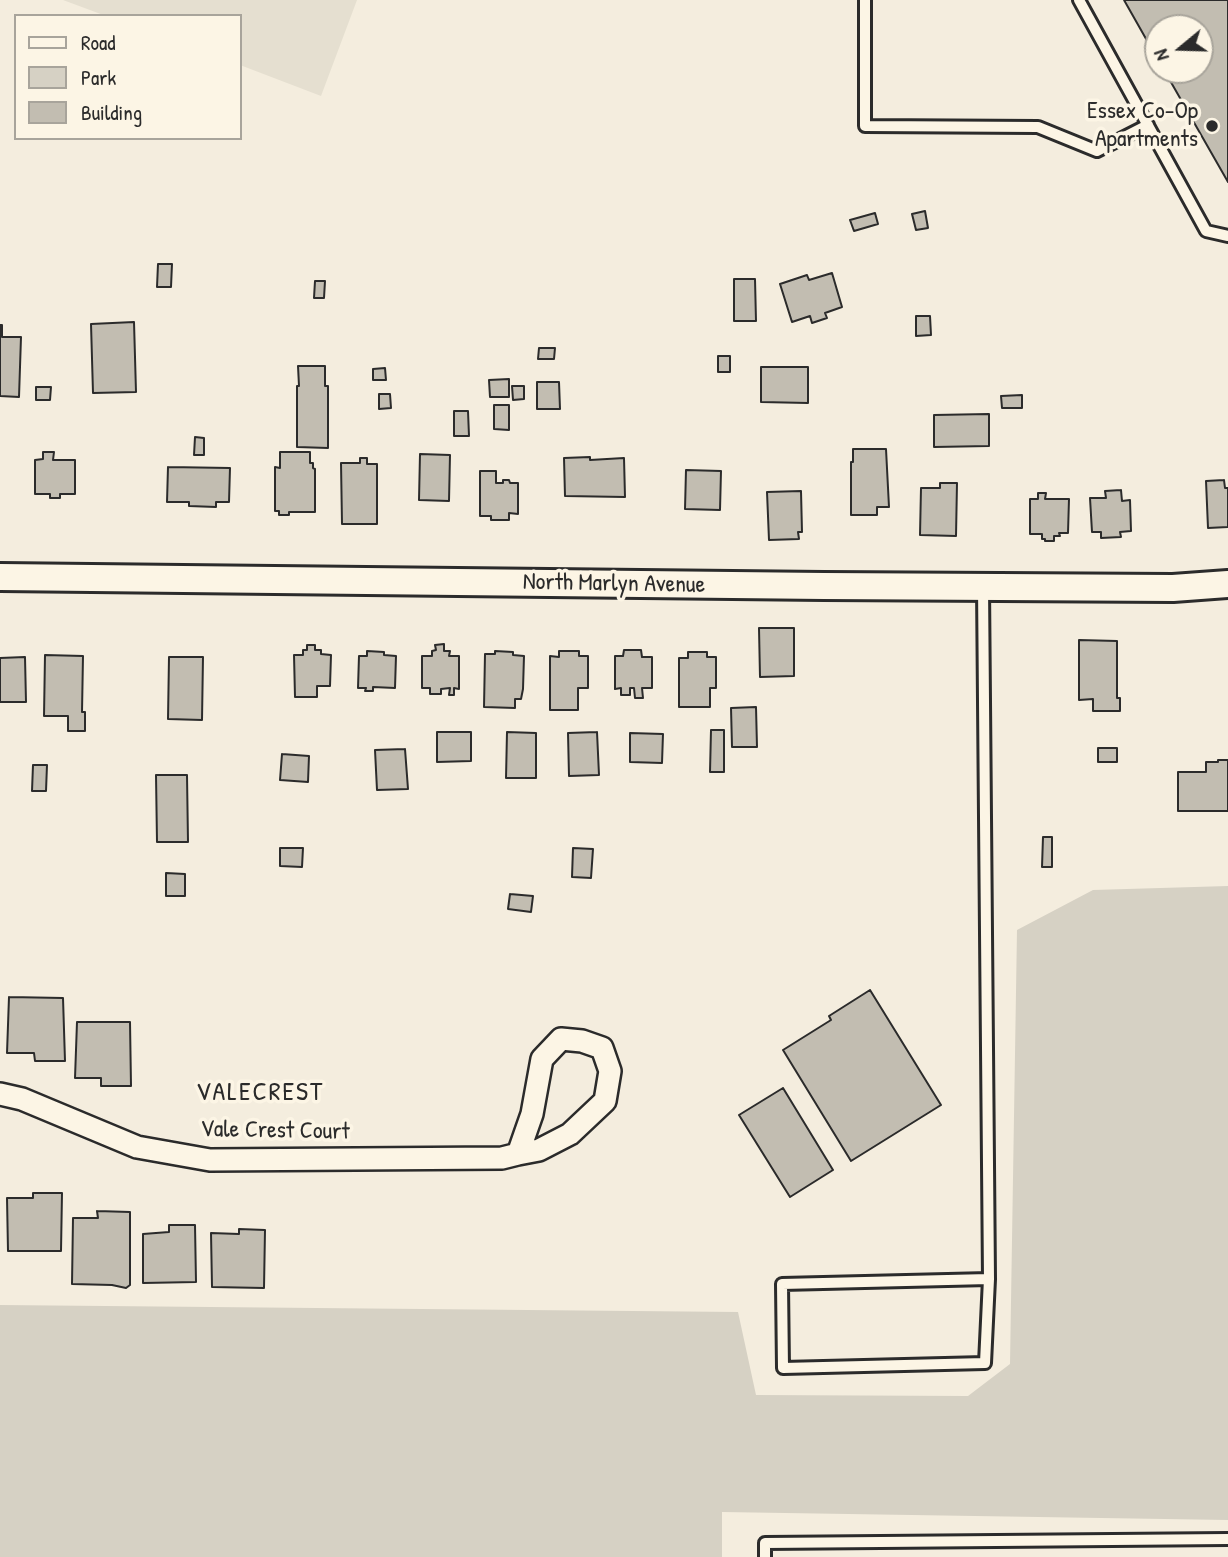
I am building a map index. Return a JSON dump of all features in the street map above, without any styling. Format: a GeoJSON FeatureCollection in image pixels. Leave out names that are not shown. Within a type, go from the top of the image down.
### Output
{"type":"FeatureCollection","features":[{"type":"Feature","properties":{"kind":"street","name":"North Marlyn Avenue"},"geometry":{"type":"LineString","coordinates":[[0,577],[782,586],[1173,588],[1228,584]]}},
{"type":"Feature","properties":{"kind":"street","name":"Vale Crest Court"},"geometry":{"type":"LineString","coordinates":[[0,1094],[22,1100],[137,1147],[210,1160],[502,1158],[538,1150],[570,1135],[604,1101],[610,1071],[602,1048],[582,1041],[561,1039],[542,1059],[532,1114],[518,1154]]}},
{"type":"Feature","properties":{"kind":"lane"},"geometry":{"type":"LineString","coordinates":[[865,0],[866,126],[1038,127],[1097,151],[1148,125]]}},
{"type":"Feature","properties":{"kind":"lane"},"geometry":{"type":"LineString","coordinates":[[1079,0],[1206,231],[1228,236]]}},
{"type":"Feature","properties":{"kind":"lane"},"geometry":{"type":"LineString","coordinates":[[983,586],[989,1279],[985,1363],[783,1368],[782,1284],[989,1279]]}},
{"type":"Feature","properties":{"kind":"lane"},"geometry":{"type":"LineString","coordinates":[[765,1557],[765,1543],[1228,1539]]}},
{"type":"Feature","properties":{"kind":"shaded area"},"geometry":{"type":"Polygon","coordinates":[[[63,0],[357,0],[321,96],[242,66],[242,14],[101,14],[63,0]]]}},
{"type":"Feature","properties":{"kind":"green space"},"geometry":{"type":"Polygon","coordinates":[[[1228,886],[1228,1520],[722,1512],[722,1557],[0,1557],[0,1305],[738,1312],[756,1395],[968,1396],[1010,1364],[1017,930],[1093,890],[1228,886]]]}},
{"type":"Feature","properties":{"kind":"building","name":"Essex Co-Op Apartments"},"geometry":{"type":"Polygon","coordinates":[[[1124,0],[1228,0],[1228,182],[1172,84],[1214,84],[1214,14],[1144,14],[1144,35],[1124,0]]]}},
{"type":"Feature","properties":{"kind":"building"},"geometry":{"type":"Polygon","coordinates":[[[925,211],[928,228],[916,230],[912,214],[925,211]]]}},
{"type":"Feature","properties":{"kind":"building"},"geometry":{"type":"Polygon","coordinates":[[[875,213],[878,224],[854,231],[850,220],[875,213]]]}},
{"type":"Feature","properties":{"kind":"building"},"geometry":{"type":"Polygon","coordinates":[[[158,264],[172,264],[171,287],[157,287],[158,264]]]}},
{"type":"Feature","properties":{"kind":"building"},"geometry":{"type":"Polygon","coordinates":[[[832,273],[842,307],[825,313],[827,318],[812,323],[810,316],[792,322],[780,284],[807,275],[809,280],[832,273]]]}},
{"type":"Feature","properties":{"kind":"building"},"geometry":{"type":"Polygon","coordinates":[[[734,279],[755,279],[756,321],[734,321],[734,279]]]}},
{"type":"Feature","properties":{"kind":"building"},"geometry":{"type":"Polygon","coordinates":[[[315,281],[325,281],[324,298],[314,298],[315,281]]]}},
{"type":"Feature","properties":{"kind":"building"},"geometry":{"type":"Polygon","coordinates":[[[916,316],[930,316],[931,335],[916,336],[916,316]]]}},
{"type":"Feature","properties":{"kind":"building"},"geometry":{"type":"Polygon","coordinates":[[[134,322],[136,392],[93,393],[91,324],[134,322]]]}},
{"type":"Feature","properties":{"kind":"building"},"geometry":{"type":"Polygon","coordinates":[[[0,325],[2,337],[21,337],[19,397],[0,396],[0,325]]]}},
{"type":"Feature","properties":{"kind":"building"},"geometry":{"type":"Polygon","coordinates":[[[539,348],[555,348],[554,359],[538,359],[539,348]]]}},
{"type":"Feature","properties":{"kind":"building"},"geometry":{"type":"Polygon","coordinates":[[[718,356],[730,356],[730,372],[718,372],[718,356]]]}},
{"type":"Feature","properties":{"kind":"building"},"geometry":{"type":"Polygon","coordinates":[[[298,366],[325,366],[325,386],[328,386],[328,448],[297,447],[298,366]]]}},
{"type":"Feature","properties":{"kind":"building"},"geometry":{"type":"Polygon","coordinates":[[[761,367],[808,367],[808,403],[761,402],[761,367]]]}},
{"type":"Feature","properties":{"kind":"building"},"geometry":{"type":"Polygon","coordinates":[[[385,368],[386,380],[373,380],[373,369],[385,368]]]}},
{"type":"Feature","properties":{"kind":"building"},"geometry":{"type":"Polygon","coordinates":[[[509,379],[509,397],[490,397],[489,380],[509,379]]]}},
{"type":"Feature","properties":{"kind":"building"},"geometry":{"type":"Polygon","coordinates":[[[537,382],[559,382],[560,409],[537,409],[537,382]]]}},
{"type":"Feature","properties":{"kind":"building"},"geometry":{"type":"Polygon","coordinates":[[[512,386],[524,386],[524,399],[513,400],[512,386]]]}},
{"type":"Feature","properties":{"kind":"building"},"geometry":{"type":"Polygon","coordinates":[[[36,387],[51,387],[50,400],[36,400],[36,387]]]}},
{"type":"Feature","properties":{"kind":"building"},"geometry":{"type":"Polygon","coordinates":[[[379,394],[390,394],[391,408],[379,409],[379,394]]]}},
{"type":"Feature","properties":{"kind":"building"},"geometry":{"type":"Polygon","coordinates":[[[1022,395],[1022,408],[1002,408],[1001,396],[1022,395]]]}},
{"type":"Feature","properties":{"kind":"building"},"geometry":{"type":"Polygon","coordinates":[[[494,405],[509,405],[509,430],[494,429],[494,405]]]}},
{"type":"Feature","properties":{"kind":"building"},"geometry":{"type":"Polygon","coordinates":[[[454,411],[468,411],[469,436],[454,436],[454,411]]]}},
{"type":"Feature","properties":{"kind":"building"},"geometry":{"type":"Polygon","coordinates":[[[989,414],[989,446],[934,447],[934,415],[989,414]]]}},
{"type":"Feature","properties":{"kind":"building"},"geometry":{"type":"Polygon","coordinates":[[[195,437],[204,438],[204,455],[194,455],[195,437]]]}},
{"type":"Feature","properties":{"kind":"building"},"geometry":{"type":"Polygon","coordinates":[[[853,449],[886,449],[889,507],[877,507],[877,515],[851,515],[853,449]]]}},
{"type":"Feature","properties":{"kind":"building"},"geometry":{"type":"Polygon","coordinates":[[[43,452],[54,452],[53,460],[75,460],[75,494],[60,494],[60,498],[50,498],[50,494],[35,494],[35,460],[43,459],[43,452]]]}},
{"type":"Feature","properties":{"kind":"building"},"geometry":{"type":"Polygon","coordinates":[[[280,452],[310,452],[310,463],[313,463],[315,469],[315,512],[289,512],[289,515],[279,515],[279,511],[275,511],[275,467],[280,468],[280,452]]]}},
{"type":"Feature","properties":{"kind":"building"},"geometry":{"type":"Polygon","coordinates":[[[420,454],[450,455],[449,501],[419,500],[420,454]]]}},
{"type":"Feature","properties":{"kind":"building"},"geometry":{"type":"Polygon","coordinates":[[[590,457],[590,460],[624,458],[625,497],[565,496],[564,458],[590,457]]]}},
{"type":"Feature","properties":{"kind":"building"},"geometry":{"type":"Polygon","coordinates":[[[360,458],[367,458],[367,464],[377,464],[377,524],[342,524],[341,463],[360,463],[360,458]]]}},
{"type":"Feature","properties":{"kind":"building"},"geometry":{"type":"Polygon","coordinates":[[[168,467],[230,468],[229,502],[216,502],[216,507],[189,506],[189,502],[167,502],[168,467]]]}},
{"type":"Feature","properties":{"kind":"building"},"geometry":{"type":"Polygon","coordinates":[[[686,470],[721,471],[720,510],[685,509],[686,470]]]}},
{"type":"Feature","properties":{"kind":"building"},"geometry":{"type":"Polygon","coordinates":[[[480,471],[496,471],[496,483],[509,480],[510,483],[518,483],[518,514],[509,513],[509,520],[491,520],[491,516],[480,516],[480,471]]]}},
{"type":"Feature","properties":{"kind":"building"},"geometry":{"type":"Polygon","coordinates":[[[1224,480],[1225,488],[1228,488],[1228,527],[1208,528],[1206,481],[1224,480]]]}},
{"type":"Feature","properties":{"kind":"building"},"geometry":{"type":"Polygon","coordinates":[[[940,483],[957,483],[956,536],[920,535],[921,488],[940,488],[940,483]]]}},
{"type":"Feature","properties":{"kind":"building"},"geometry":{"type":"Polygon","coordinates":[[[1121,490],[1122,501],[1130,500],[1131,531],[1120,532],[1121,537],[1101,538],[1101,532],[1092,532],[1090,498],[1106,498],[1105,491],[1121,490]]]}},
{"type":"Feature","properties":{"kind":"building"},"geometry":{"type":"Polygon","coordinates":[[[801,491],[802,532],[798,532],[799,539],[769,540],[767,492],[801,491]]]}},
{"type":"Feature","properties":{"kind":"building"},"geometry":{"type":"Polygon","coordinates":[[[1038,493],[1046,493],[1045,499],[1069,499],[1068,533],[1059,533],[1060,536],[1054,536],[1054,541],[1045,541],[1042,534],[1030,534],[1030,499],[1038,499],[1038,493]]]}},
{"type":"Feature","properties":{"kind":"building"},"geometry":{"type":"Polygon","coordinates":[[[759,628],[794,628],[794,676],[760,677],[759,628]]]}},
{"type":"Feature","properties":{"kind":"building"},"geometry":{"type":"Polygon","coordinates":[[[1079,640],[1117,641],[1117,698],[1120,698],[1120,711],[1093,711],[1093,699],[1079,700],[1079,640]]]}},
{"type":"Feature","properties":{"kind":"building"},"geometry":{"type":"Polygon","coordinates":[[[444,644],[444,651],[450,651],[449,656],[459,656],[459,689],[454,688],[454,695],[449,695],[450,688],[441,689],[441,694],[430,694],[430,688],[422,688],[422,656],[432,656],[432,651],[436,650],[435,645],[444,644]]]}},
{"type":"Feature","properties":{"kind":"building"},"geometry":{"type":"Polygon","coordinates":[[[307,645],[315,645],[315,650],[321,650],[321,654],[331,655],[330,686],[317,686],[317,697],[295,697],[294,655],[303,655],[307,645]]]}},
{"type":"Feature","properties":{"kind":"building"},"geometry":{"type":"Polygon","coordinates":[[[624,650],[641,650],[642,657],[652,657],[652,688],[642,688],[643,698],[635,698],[634,688],[630,688],[630,695],[621,695],[621,688],[615,689],[615,656],[623,656],[624,650]]]}},
{"type":"Feature","properties":{"kind":"building"},"geometry":{"type":"Polygon","coordinates":[[[367,651],[396,656],[395,688],[373,687],[373,691],[365,691],[366,688],[358,688],[359,656],[367,656],[367,651]]]}},
{"type":"Feature","properties":{"kind":"building"},"geometry":{"type":"Polygon","coordinates":[[[495,651],[524,656],[523,689],[521,699],[515,699],[515,708],[484,707],[485,654],[495,654],[495,651]]]}},
{"type":"Feature","properties":{"kind":"building"},"geometry":{"type":"Polygon","coordinates":[[[559,651],[579,651],[579,656],[588,656],[588,688],[578,688],[578,710],[550,710],[550,656],[559,657],[559,651]]]}},
{"type":"Feature","properties":{"kind":"building"},"geometry":{"type":"Polygon","coordinates":[[[688,652],[707,652],[707,657],[716,657],[716,688],[710,688],[710,707],[679,707],[679,658],[688,658],[688,652]]]}},
{"type":"Feature","properties":{"kind":"building"},"geometry":{"type":"Polygon","coordinates":[[[45,655],[83,656],[82,712],[85,712],[85,731],[68,731],[68,716],[44,716],[45,655]]]}},
{"type":"Feature","properties":{"kind":"building"},"geometry":{"type":"Polygon","coordinates":[[[25,657],[26,702],[0,702],[0,658],[25,657]]]}},
{"type":"Feature","properties":{"kind":"building"},"geometry":{"type":"Polygon","coordinates":[[[169,657],[203,657],[202,720],[168,719],[169,657]]]}},
{"type":"Feature","properties":{"kind":"building"},"geometry":{"type":"Polygon","coordinates":[[[756,707],[757,747],[732,747],[731,708],[756,707]]]}},
{"type":"Feature","properties":{"kind":"building"},"geometry":{"type":"Polygon","coordinates":[[[711,730],[724,730],[724,772],[710,772],[711,730]]]}},
{"type":"Feature","properties":{"kind":"building"},"geometry":{"type":"Polygon","coordinates":[[[437,732],[471,732],[471,761],[437,762],[437,732]]]}},
{"type":"Feature","properties":{"kind":"building"},"geometry":{"type":"Polygon","coordinates":[[[507,732],[536,733],[536,778],[506,778],[507,732]]]}},
{"type":"Feature","properties":{"kind":"building"},"geometry":{"type":"Polygon","coordinates":[[[597,732],[599,775],[569,776],[568,733],[597,732]]]}},
{"type":"Feature","properties":{"kind":"building"},"geometry":{"type":"Polygon","coordinates":[[[630,733],[663,734],[662,763],[630,762],[630,733]]]}},
{"type":"Feature","properties":{"kind":"building"},"geometry":{"type":"Polygon","coordinates":[[[1098,748],[1117,748],[1117,762],[1098,762],[1098,748]]]}},
{"type":"Feature","properties":{"kind":"building"},"geometry":{"type":"Polygon","coordinates":[[[405,749],[408,789],[377,790],[375,750],[405,749]]]}},
{"type":"Feature","properties":{"kind":"building"},"geometry":{"type":"Polygon","coordinates":[[[282,754],[309,756],[308,782],[280,780],[282,754]]]}},
{"type":"Feature","properties":{"kind":"building"},"geometry":{"type":"Polygon","coordinates":[[[1228,760],[1228,811],[1178,811],[1178,772],[1206,772],[1206,762],[1228,760]]]}},
{"type":"Feature","properties":{"kind":"building"},"geometry":{"type":"Polygon","coordinates":[[[33,765],[47,765],[46,791],[32,791],[33,765]]]}},
{"type":"Feature","properties":{"kind":"building"},"geometry":{"type":"Polygon","coordinates":[[[156,775],[187,775],[188,842],[157,842],[156,775]]]}},
{"type":"Feature","properties":{"kind":"building"},"geometry":{"type":"Polygon","coordinates":[[[1043,837],[1052,837],[1052,867],[1042,867],[1043,837]]]}},
{"type":"Feature","properties":{"kind":"building"},"geometry":{"type":"Polygon","coordinates":[[[280,848],[303,848],[302,867],[280,866],[280,848]]]}},
{"type":"Feature","properties":{"kind":"building"},"geometry":{"type":"Polygon","coordinates":[[[573,848],[593,849],[591,878],[572,877],[573,848]]]}},
{"type":"Feature","properties":{"kind":"building"},"geometry":{"type":"Polygon","coordinates":[[[166,873],[185,874],[185,896],[166,896],[166,873]]]}},
{"type":"Feature","properties":{"kind":"building"},"geometry":{"type":"Polygon","coordinates":[[[510,894],[533,896],[531,912],[508,909],[510,894]]]}},
{"type":"Feature","properties":{"kind":"building"},"geometry":{"type":"Polygon","coordinates":[[[870,990],[941,1105],[851,1161],[783,1050],[831,1020],[829,1016],[870,990]]]}},
{"type":"Feature","properties":{"kind":"building"},"geometry":{"type":"Polygon","coordinates":[[[9,997],[63,998],[65,1061],[35,1061],[34,1053],[7,1053],[9,997]]]}},
{"type":"Feature","properties":{"kind":"building"},"geometry":{"type":"Polygon","coordinates":[[[77,1022],[130,1022],[131,1086],[101,1086],[101,1078],[75,1078],[77,1022]]]}},
{"type":"Feature","properties":{"kind":"building"},"geometry":{"type":"Polygon","coordinates":[[[783,1088],[833,1170],[790,1197],[739,1115],[783,1088]]]}},
{"type":"Feature","properties":{"kind":"building"},"geometry":{"type":"Polygon","coordinates":[[[33,1193],[62,1193],[61,1251],[8,1251],[7,1198],[33,1198],[33,1193]]]}},
{"type":"Feature","properties":{"kind":"building"},"geometry":{"type":"Polygon","coordinates":[[[97,1211],[130,1212],[130,1285],[126,1288],[72,1284],[73,1218],[98,1218],[97,1211]]]}},
{"type":"Feature","properties":{"kind":"building"},"geometry":{"type":"Polygon","coordinates":[[[169,1225],[195,1225],[196,1282],[143,1283],[143,1234],[169,1232],[169,1225]]]}},
{"type":"Feature","properties":{"kind":"building"},"geometry":{"type":"Polygon","coordinates":[[[239,1229],[265,1230],[264,1288],[212,1287],[211,1233],[239,1234],[239,1229]]]}},
{"type":"Feature","properties":{"kind":"place","name":"Essex Co-Op Apartments"},"geometry":{"type":"Point","coordinates":[1212,126]}},
{"type":"Feature","properties":{"kind":"district","name":"VALECREST"},"geometry":{"type":"Point","coordinates":[260,1093]}}]}
